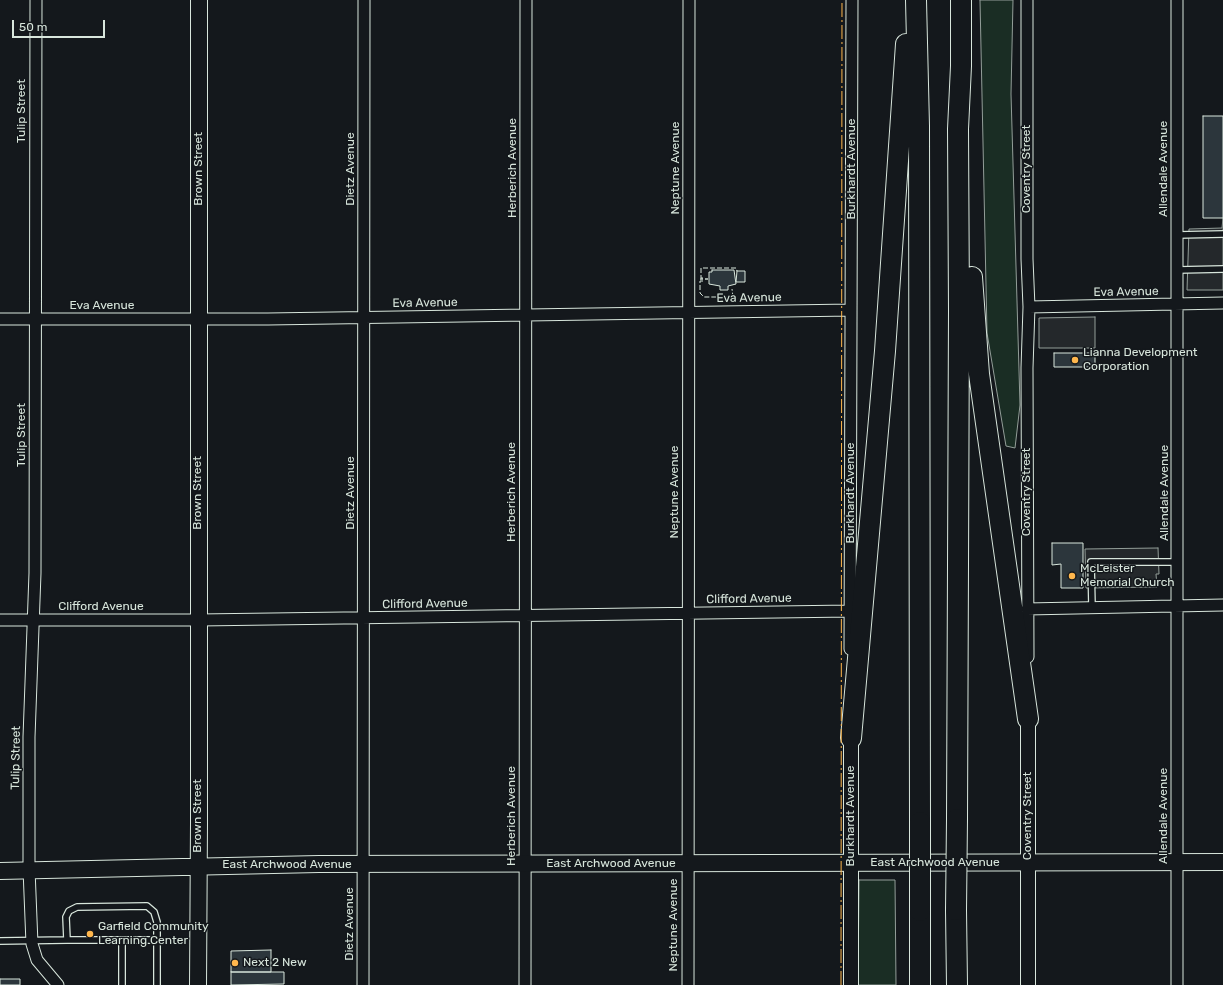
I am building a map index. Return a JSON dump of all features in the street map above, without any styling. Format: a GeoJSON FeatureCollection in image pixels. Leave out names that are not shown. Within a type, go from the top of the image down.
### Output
{"type":"FeatureCollection","features":[{"type":"Feature","properties":{"kind":"highway"},"geometry":{"type":"LineString","coordinates":[[851,738],[885,351],[908,0]]}},
{"type":"Feature","properties":{"kind":"highway"},"geometry":{"type":"LineString","coordinates":[[916,0],[919,141],[920,985]]}},
{"type":"Feature","properties":{"kind":"highway"},"geometry":{"type":"LineString","coordinates":[[957,985],[956,910],[960,311],[958,129],[961,66],[961,0]]}},
{"type":"Feature","properties":{"kind":"highway"},"geometry":{"type":"LineString","coordinates":[[961,66],[970,170],[972,272],[979,374],[1028,719]]}},
{"type":"Feature","properties":{"kind":"main road","name":"Brown Street"},"geometry":{"type":"LineString","coordinates":[[198,985],[199,0]]}},
{"type":"Feature","properties":{"kind":"main road","name":"East Archwood Avenue"},"geometry":{"type":"LineString","coordinates":[[0,870],[198,865],[1223,862]]}},
{"type":"Feature","properties":{"kind":"street","name":"Tulip Street"},"geometry":{"type":"LineString","coordinates":[[36,0],[34,621],[29,737],[29,869],[32,941],[37,960],[58,985]]}},
{"type":"Feature","properties":{"kind":"street","name":"Dietz Avenue"},"geometry":{"type":"LineString","coordinates":[[363,985],[365,317],[364,0]]}},
{"type":"Feature","properties":{"kind":"street","name":"Herberich Avenue"},"geometry":{"type":"LineString","coordinates":[[525,985],[527,314],[526,0]]}},
{"type":"Feature","properties":{"kind":"street","name":"Neptune Avenue"},"geometry":{"type":"LineString","coordinates":[[688,985],[689,0]]}},
{"type":"Feature","properties":{"kind":"street","name":"Burkhardt Avenue"},"geometry":{"type":"LineString","coordinates":[[851,985],[850,611],[852,0]]}},
{"type":"Feature","properties":{"kind":"street","name":"Coventry Street"},"geometry":{"type":"LineString","coordinates":[[1027,0],[1027,259],[1029,307],[1027,362],[1028,985]]}},
{"type":"Feature","properties":{"kind":"street","name":"Allendale Avenue"},"geometry":{"type":"LineString","coordinates":[[1177,0],[1178,985]]}},
{"type":"Feature","properties":{"kind":"street","name":"Eva Avenue"},"geometry":{"type":"LineString","coordinates":[[1029,307],[1223,303]]}},
{"type":"Feature","properties":{"kind":"street","name":"Eva Avenue"},"geometry":{"type":"LineString","coordinates":[[0,319],[198,319],[851,310]]}},
{"type":"Feature","properties":{"kind":"street"},"geometry":{"type":"LineString","coordinates":[[1027,609],[1223,605]]}},
{"type":"Feature","properties":{"kind":"street","name":"Clifford Avenue"},"geometry":{"type":"LineString","coordinates":[[0,620],[199,620],[850,611]]}},
{"type":"Feature","properties":{"kind":"lane"},"geometry":{"type":"LineString","coordinates":[[1177,235],[1223,234]]}},
{"type":"Feature","properties":{"kind":"lane"},"geometry":{"type":"LineString","coordinates":[[1177,270],[1223,269]]}},
{"type":"Feature","properties":{"kind":"lane"},"geometry":{"type":"LineString","coordinates":[[1092,607],[1091,562],[1178,562]]}},
{"type":"Feature","properties":{"kind":"lane"},"geometry":{"type":"LineString","coordinates":[[67,940],[66,917],[69,911],[77,907],[147,906],[154,912],[157,922],[157,985]]}},
{"type":"Feature","properties":{"kind":"lane"},"geometry":{"type":"LineString","coordinates":[[122,940],[122,985]]}},
{"type":"Feature","properties":{"kind":"lane"},"geometry":{"type":"LineString","coordinates":[[0,941],[157,940]]}},
{"type":"Feature","properties":{"kind":"path"},"geometry":{"type":"LineString","coordinates":[[703,279],[709,279]]}},
{"type":"Feature","properties":{"kind":"green space"},"geometry":{"type":"Polygon","coordinates":[[[980,0],[1013,0],[1011,94],[1020,405],[1015,448],[1006,446],[987,333],[980,0]]]}},
{"type":"Feature","properties":{"kind":"green space"},"geometry":{"type":"Polygon","coordinates":[[[859,880],[895,880],[896,985],[858,985],[859,880]]]}},
{"type":"Feature","properties":{"kind":"shaded area"},"geometry":{"type":"Polygon","coordinates":[[[1223,218],[1223,290],[1187,290],[1189,229],[1222,228],[1223,218]]]}},
{"type":"Feature","properties":{"kind":"shaded area"},"geometry":{"type":"Polygon","coordinates":[[[1095,317],[1095,348],[1039,348],[1039,318],[1095,317]]]}},
{"type":"Feature","properties":{"kind":"shaded area"},"geometry":{"type":"Polygon","coordinates":[[[1158,548],[1159,574],[1156,574],[1157,587],[1086,588],[1085,549],[1158,548]]]}},
{"type":"Feature","properties":{"kind":"building"},"geometry":{"type":"Polygon","coordinates":[[[1203,116],[1223,116],[1223,218],[1203,218],[1203,116]]]}},
{"type":"Feature","properties":{"kind":"building"},"geometry":{"type":"Polygon","coordinates":[[[712,270],[734,270],[736,284],[728,286],[728,290],[720,290],[720,286],[709,284],[709,272],[712,272],[712,270]]]}},
{"type":"Feature","properties":{"kind":"building"},"geometry":{"type":"Polygon","coordinates":[[[737,271],[745,271],[745,282],[736,282],[737,271]]]}},
{"type":"Feature","properties":{"kind":"building","name":"Lianna Development Corporation"},"geometry":{"type":"Polygon","coordinates":[[[1054,353],[1095,353],[1095,367],[1054,367],[1054,353]]]}},
{"type":"Feature","properties":{"kind":"building","name":"McLeister Memorial Church"},"geometry":{"type":"Polygon","coordinates":[[[1052,543],[1083,543],[1083,588],[1061,588],[1061,564],[1052,565],[1052,543]]]}},
{"type":"Feature","properties":{"kind":"building"},"geometry":{"type":"Polygon","coordinates":[[[271,950],[271,972],[231,972],[231,951],[271,950]]]}},
{"type":"Feature","properties":{"kind":"building"},"geometry":{"type":"Polygon","coordinates":[[[231,972],[284,972],[284,984],[231,985],[231,972]]]}},
{"type":"Feature","properties":{"kind":"building"},"geometry":{"type":"Polygon","coordinates":[[[0,979],[20,979],[20,985],[0,985],[0,979]]]}},
{"type":"Feature","properties":{"kind":"fence"},"geometry":{"type":"LineString","coordinates":[[703,278],[701,278],[701,268],[736,268],[737,271]]}},
{"type":"Feature","properties":{"kind":"fence"},"geometry":{"type":"LineString","coordinates":[[703,281],[700,281],[700,293],[704,297],[733,297],[732,289]]}},
{"type":"Feature","properties":{"kind":"power"},"geometry":{"type":"LineString","coordinates":[[841,985],[842,0]]}},
{"type":"Feature","properties":{"kind":"place","name":"Lianna Development Corporation"},"geometry":{"type":"Point","coordinates":[1075,360]}},
{"type":"Feature","properties":{"kind":"place","name":"McLeister Memorial Church"},"geometry":{"type":"Point","coordinates":[1072,576]}},
{"type":"Feature","properties":{"kind":"place","name":"Garfield Community Learning Center"},"geometry":{"type":"Point","coordinates":[90,934]}},
{"type":"Feature","properties":{"kind":"place","name":"Next 2 New"},"geometry":{"type":"Point","coordinates":[235,963]}}]}
